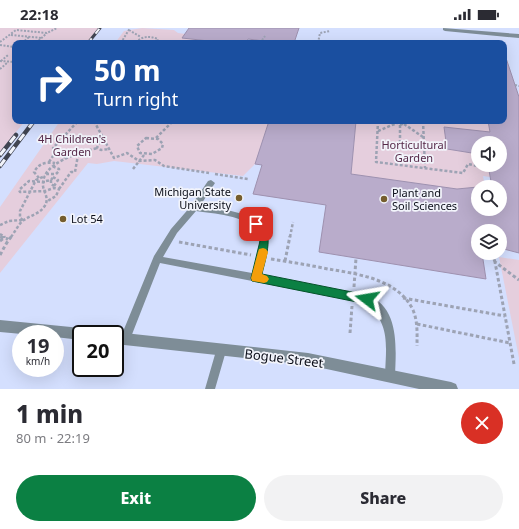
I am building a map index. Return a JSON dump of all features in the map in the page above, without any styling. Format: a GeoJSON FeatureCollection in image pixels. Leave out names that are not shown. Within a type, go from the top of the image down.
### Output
{"type":"FeatureCollection","features":[{"type":"Feature","properties":{"kind":"street"},"geometry":{"type":"LineString","coordinates":[[0,326],[72,333]]}},
{"type":"Feature","properties":{"kind":"street","name":"Bogue Street"},"geometry":{"type":"LineString","coordinates":[[124,339],[221,351],[308,359],[450,389]]}},
{"type":"Feature","properties":{"kind":"lane"},"geometry":{"type":"LineString","coordinates":[[445,29],[519,36]]}},
{"type":"Feature","properties":{"kind":"lane"},"geometry":{"type":"LineString","coordinates":[[124,329],[157,259],[174,231],[194,208],[211,183]]}},
{"type":"Feature","properties":{"kind":"lane"},"geometry":{"type":"LineString","coordinates":[[194,208],[251,220],[261,229],[264,247],[256,278]]}},
{"type":"Feature","properties":{"kind":"lane"},"geometry":{"type":"LineString","coordinates":[[157,259],[360,297],[374,304],[383,312],[389,323],[390,376]]}},
{"type":"Feature","properties":{"kind":"lane"},"geometry":{"type":"LineString","coordinates":[[210,389],[221,351]]}},
{"type":"Feature","properties":{"kind":"path"},"geometry":{"type":"LineString","coordinates":[[40,40],[47,33],[57,28]]}},
{"type":"Feature","properties":{"kind":"path"},"geometry":{"type":"LineString","coordinates":[[123,40],[129,29],[141,38],[154,37],[158,38],[158,40]]}},
{"type":"Feature","properties":{"kind":"path"},"geometry":{"type":"LineString","coordinates":[[0,42],[16,30],[47,33]]}},
{"type":"Feature","properties":{"kind":"path"},"geometry":{"type":"LineString","coordinates":[[319,40],[320,34],[330,30]]}},
{"type":"Feature","properties":{"kind":"path"},"geometry":{"type":"LineString","coordinates":[[10,34],[42,38]]}},
{"type":"Feature","properties":{"kind":"path"},"geometry":{"type":"LineString","coordinates":[[262,40],[265,36]]}},
{"type":"Feature","properties":{"kind":"path"},"geometry":{"type":"LineString","coordinates":[[26,40],[29,37]]}},
{"type":"Feature","properties":{"kind":"path"},"geometry":{"type":"LineString","coordinates":[[0,45],[12,47]]}},
{"type":"Feature","properties":{"kind":"path"},"geometry":{"type":"LineString","coordinates":[[0,61],[8,55]]}},
{"type":"Feature","properties":{"kind":"path"},"geometry":{"type":"LineString","coordinates":[[0,61],[12,62]]}},
{"type":"Feature","properties":{"kind":"path"},"geometry":{"type":"LineString","coordinates":[[0,69],[8,62]]}},
{"type":"Feature","properties":{"kind":"path"},"geometry":{"type":"LineString","coordinates":[[515,85],[519,86]]}},
{"type":"Feature","properties":{"kind":"path"},"geometry":{"type":"LineString","coordinates":[[65,159],[60,149],[53,148],[75,124]]}},
{"type":"Feature","properties":{"kind":"path"},"geometry":{"type":"LineString","coordinates":[[96,124],[114,158],[127,154],[139,161],[155,160],[164,166],[248,179]]}},
{"type":"Feature","properties":{"kind":"path"},"geometry":{"type":"LineString","coordinates":[[156,138],[170,124]]}},
{"type":"Feature","properties":{"kind":"path"},"geometry":{"type":"LineString","coordinates":[[378,124],[376,162],[463,173],[468,164],[471,164]]}},
{"type":"Feature","properties":{"kind":"path"},"geometry":{"type":"LineString","coordinates":[[378,131],[391,124]]}},
{"type":"Feature","properties":{"kind":"path"},"geometry":{"type":"LineString","coordinates":[[400,144],[400,125],[404,124],[424,137]]}},
{"type":"Feature","properties":{"kind":"path"},"geometry":{"type":"LineString","coordinates":[[423,124],[425,169]]}},
{"type":"Feature","properties":{"kind":"path"},"geometry":{"type":"LineString","coordinates":[[156,138],[162,142],[162,148],[154,154],[144,154],[138,151],[138,144],[145,139],[156,138]]}},
{"type":"Feature","properties":{"kind":"path"},"geometry":{"type":"LineString","coordinates":[[97,148],[99,143],[105,140]]}},
{"type":"Feature","properties":{"kind":"path"},"geometry":{"type":"LineString","coordinates":[[0,225],[23,220],[38,213],[46,202],[47,198],[43,185],[46,175],[56,163],[97,148],[101,150],[110,149]]}},
{"type":"Feature","properties":{"kind":"path"},"geometry":{"type":"LineString","coordinates":[[48,162],[54,156],[62,153]]}},
{"type":"Feature","properties":{"kind":"path"},"geometry":{"type":"LineString","coordinates":[[133,169],[144,154]]}},
{"type":"Feature","properties":{"kind":"path"},"geometry":{"type":"LineString","coordinates":[[46,202],[54,199],[71,172],[75,172],[78,155]]}},
{"type":"Feature","properties":{"kind":"path"},"geometry":{"type":"LineString","coordinates":[[39,178],[34,174],[35,169],[41,164],[48,162],[56,163]]}},
{"type":"Feature","properties":{"kind":"path"},"geometry":{"type":"LineString","coordinates":[[23,220],[20,218],[20,211],[30,192],[36,180],[46,175],[53,177],[58,180],[54,187],[45,191],[30,192],[20,192],[19,190],[29,181],[36,180],[45,181],[53,177],[59,170],[52,166]]}},
{"type":"Feature","properties":{"kind":"path"},"geometry":{"type":"LineString","coordinates":[[53,177],[51,184],[59,189]]}},
{"type":"Feature","properties":{"kind":"path"},"geometry":{"type":"LineString","coordinates":[[0,255],[4,251],[6,241],[16,231],[23,220]]}},
{"type":"Feature","properties":{"kind":"path"},"geometry":{"type":"LineString","coordinates":[[285,261],[293,222]]}},
{"type":"Feature","properties":{"kind":"path"},"geometry":{"type":"LineString","coordinates":[[0,241],[1,236],[9,239]]}},
{"type":"Feature","properties":{"kind":"path"},"geometry":{"type":"LineString","coordinates":[[168,241],[372,277],[389,285],[403,298],[414,314],[417,324],[417,346]]}},
{"type":"Feature","properties":{"kind":"path"},"geometry":{"type":"LineString","coordinates":[[495,262],[519,280]]}},
{"type":"Feature","properties":{"kind":"path"},"geometry":{"type":"LineString","coordinates":[[495,262],[514,364]]}},
{"type":"Feature","properties":{"kind":"path"},"geometry":{"type":"LineString","coordinates":[[403,298],[505,316]]}},
{"type":"Feature","properties":{"kind":"path"},"geometry":{"type":"LineString","coordinates":[[417,324],[510,343]]}},
{"type":"Feature","properties":{"kind":"shaded area","name":"Michigan State University"},"geometry":{"type":"Polygon","coordinates":[[[0,28],[519,28],[519,389],[0,389],[0,28]]]}},
{"type":"Feature","properties":{"kind":"green space"},"geometry":{"type":"Polygon","coordinates":[[[0,28],[100,28],[90,40],[12,40],[12,124],[23,124],[0,152],[0,28]]]}},
{"type":"Feature","properties":{"kind":"green space"},"geometry":{"type":"Polygon","coordinates":[[[142,28],[174,30],[178,33],[185,34],[182,38],[200,40],[117,40],[124,31],[142,28]]]}},
{"type":"Feature","properties":{"kind":"green space","name":"4H Children's Garden"},"geometry":{"type":"Polygon","coordinates":[[[58,124],[268,124],[255,164],[243,176],[114,161],[97,164],[88,163],[0,273],[0,207],[58,124]]]}},
{"type":"Feature","properties":{"kind":"green space","name":"Horticultural Garden"},"geometry":{"type":"Polygon","coordinates":[[[356,124],[495,124],[508,126],[511,135],[445,127],[447,149],[471,153],[471,172],[491,172],[490,177],[483,176],[484,180],[471,180],[471,188],[463,190],[351,174],[356,124]]]}},
{"type":"Feature","properties":{"kind":"green space"},"geometry":{"type":"Polygon","coordinates":[[[507,258],[519,260],[519,358],[500,260],[507,260],[507,258]]]}},
{"type":"Feature","properties":{"kind":"building"},"geometry":{"type":"Polygon","coordinates":[[[189,28],[299,28],[295,40],[200,40],[182,38],[189,28]]]}},
{"type":"Feature","properties":{"kind":"building","name":"Plant and Soil Sciences"},"geometry":{"type":"Polygon","coordinates":[[[507,61],[519,97],[519,253],[507,250],[507,224],[471,224],[471,260],[483,260],[486,279],[319,252],[326,205],[253,194],[262,165],[255,164],[268,124],[356,124],[351,174],[457,189],[471,188],[471,216],[507,216],[507,180],[491,180],[489,172],[507,172],[507,136],[471,136],[471,153],[447,149],[444,127],[490,132],[489,124],[507,124],[507,61]]]}},
{"type":"Feature","properties":{"kind":"railway"},"geometry":{"type":"LineString","coordinates":[[90,40],[100,28]]}},
{"type":"Feature","properties":{"kind":"railway"},"geometry":{"type":"LineString","coordinates":[[0,166],[32,124]]}},
{"type":"Feature","properties":{"kind":"railway"},"geometry":{"type":"LineString","coordinates":[[0,155],[16,135]]}},
{"type":"Feature","properties":{"kind":"slow traffic"},"geometry":{"type":"LineString","coordinates":[[263,252],[256,278],[264,279]]}},
{"type":"Feature","properties":{"kind":"place","name":"Michigan State University"},"geometry":{"type":"Point","coordinates":[239,198]}},
{"type":"Feature","properties":{"kind":"place","name":"Plant and Soil Sciences"},"geometry":{"type":"Point","coordinates":[384,199]}},
{"type":"Feature","properties":{"kind":"place","name":"Lot 54"},"geometry":{"type":"Point","coordinates":[63,219]}},
{"type":"Feature","properties":{"kind":"route"},"geometry":{"type":"LineString","coordinates":[[256,224],[261,229],[264,247],[256,278],[367,299]]}}]}
